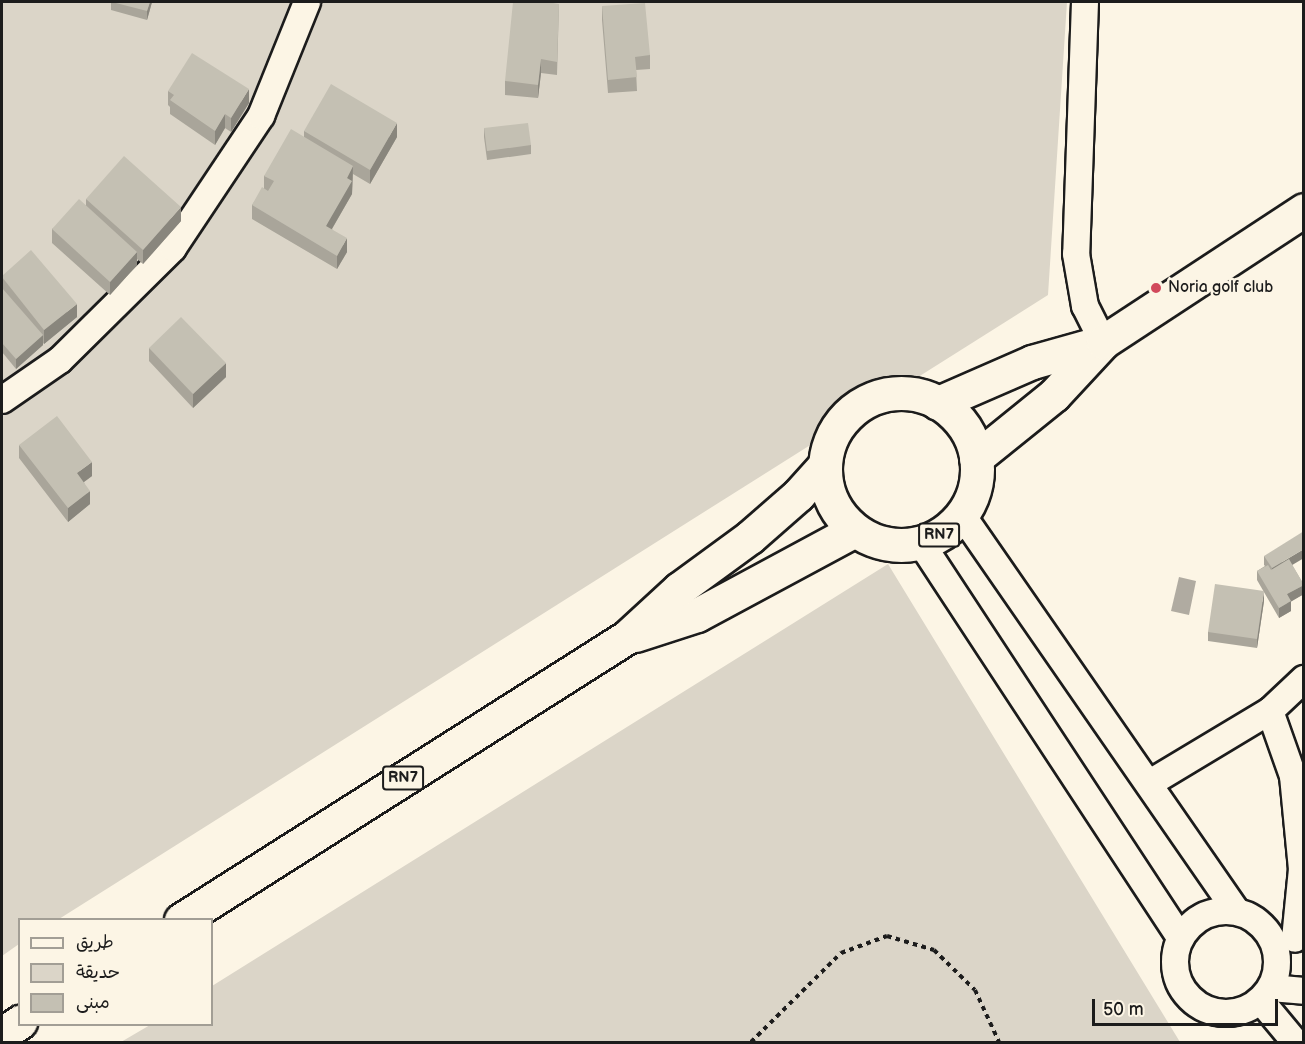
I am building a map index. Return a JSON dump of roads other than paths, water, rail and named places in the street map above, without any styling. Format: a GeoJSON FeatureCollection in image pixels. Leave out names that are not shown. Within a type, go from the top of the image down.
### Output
{"type":"FeatureCollection","features":[{"type":"Feature","properties":{"kind":"main road"},"geometry":{"type":"LineString","coordinates":[[976,458],[1054,395],[1103,342],[1304,210]]}},
{"type":"Feature","properties":{"kind":"main road"},"geometry":{"type":"LineString","coordinates":[[938,403],[1032,362],[1103,342]]}},
{"type":"Feature","properties":{"kind":"main road","name":"RN7"},"geometry":{"type":"LineString","coordinates":[[889,394],[914,394],[938,403],[956,417],[970,436],[976,458],[975,490],[962,515],[944,532],[921,543],[886,544],[855,530],[834,505],[827,490],[825,465],[831,440],[844,418],[864,402],[889,394]]}},
{"type":"Feature","properties":{"kind":"main road","name":"RN7"},"geometry":{"type":"LineString","coordinates":[[184,918],[627,638],[679,589],[750,537],[798,495],[825,465]]}},
{"type":"Feature","properties":{"kind":"main road","name":"RN7"},"geometry":{"type":"LineString","coordinates":[[627,638],[697,615],[855,530]]}},
{"type":"Feature","properties":{"kind":"main road"},"geometry":{"type":"LineString","coordinates":[[2,1034],[18,1023]]}},
{"type":"Feature","properties":{"kind":"street"},"geometry":{"type":"LineString","coordinates":[[2,400],[60,360],[173,248],[261,116],[307,2]]}},
{"type":"Feature","properties":{"kind":"street"},"geometry":{"type":"LineString","coordinates":[[1086,2],[1076,254],[1085,306],[1103,342]]}},
{"type":"Feature","properties":{"kind":"street"},"geometry":{"type":"LineString","coordinates":[[962,515],[1150,783],[1236,911],[1264,927],[1299,941],[1302,868],[1293,776],[1270,711]]}},
{"type":"Feature","properties":{"kind":"street"},"geometry":{"type":"LineString","coordinates":[[921,543],[1180,938]]}},
{"type":"Feature","properties":{"kind":"street"},"geometry":{"type":"LineString","coordinates":[[1150,783],[1270,711],[1304,679]]}},
{"type":"Feature","properties":{"kind":"street"},"geometry":{"type":"LineString","coordinates":[[1236,911],[1204,915],[1180,938],[1176,973],[1183,990],[1195,1003],[1210,1011],[1228,1014],[1246,1010],[1266,994],[1278,956],[1264,927]]}},
{"type":"Feature","properties":{"kind":"street"},"geometry":{"type":"LineString","coordinates":[[1266,994],[1304,991]]}},
{"type":"Feature","properties":{"kind":"street"},"geometry":{"type":"LineString","coordinates":[[1266,994],[1295,1042]]}},
{"type":"Feature","properties":{"kind":"place","name":"Noria golf club"},"geometry":{"type":"Point","coordinates":[1156,288]}}]}
